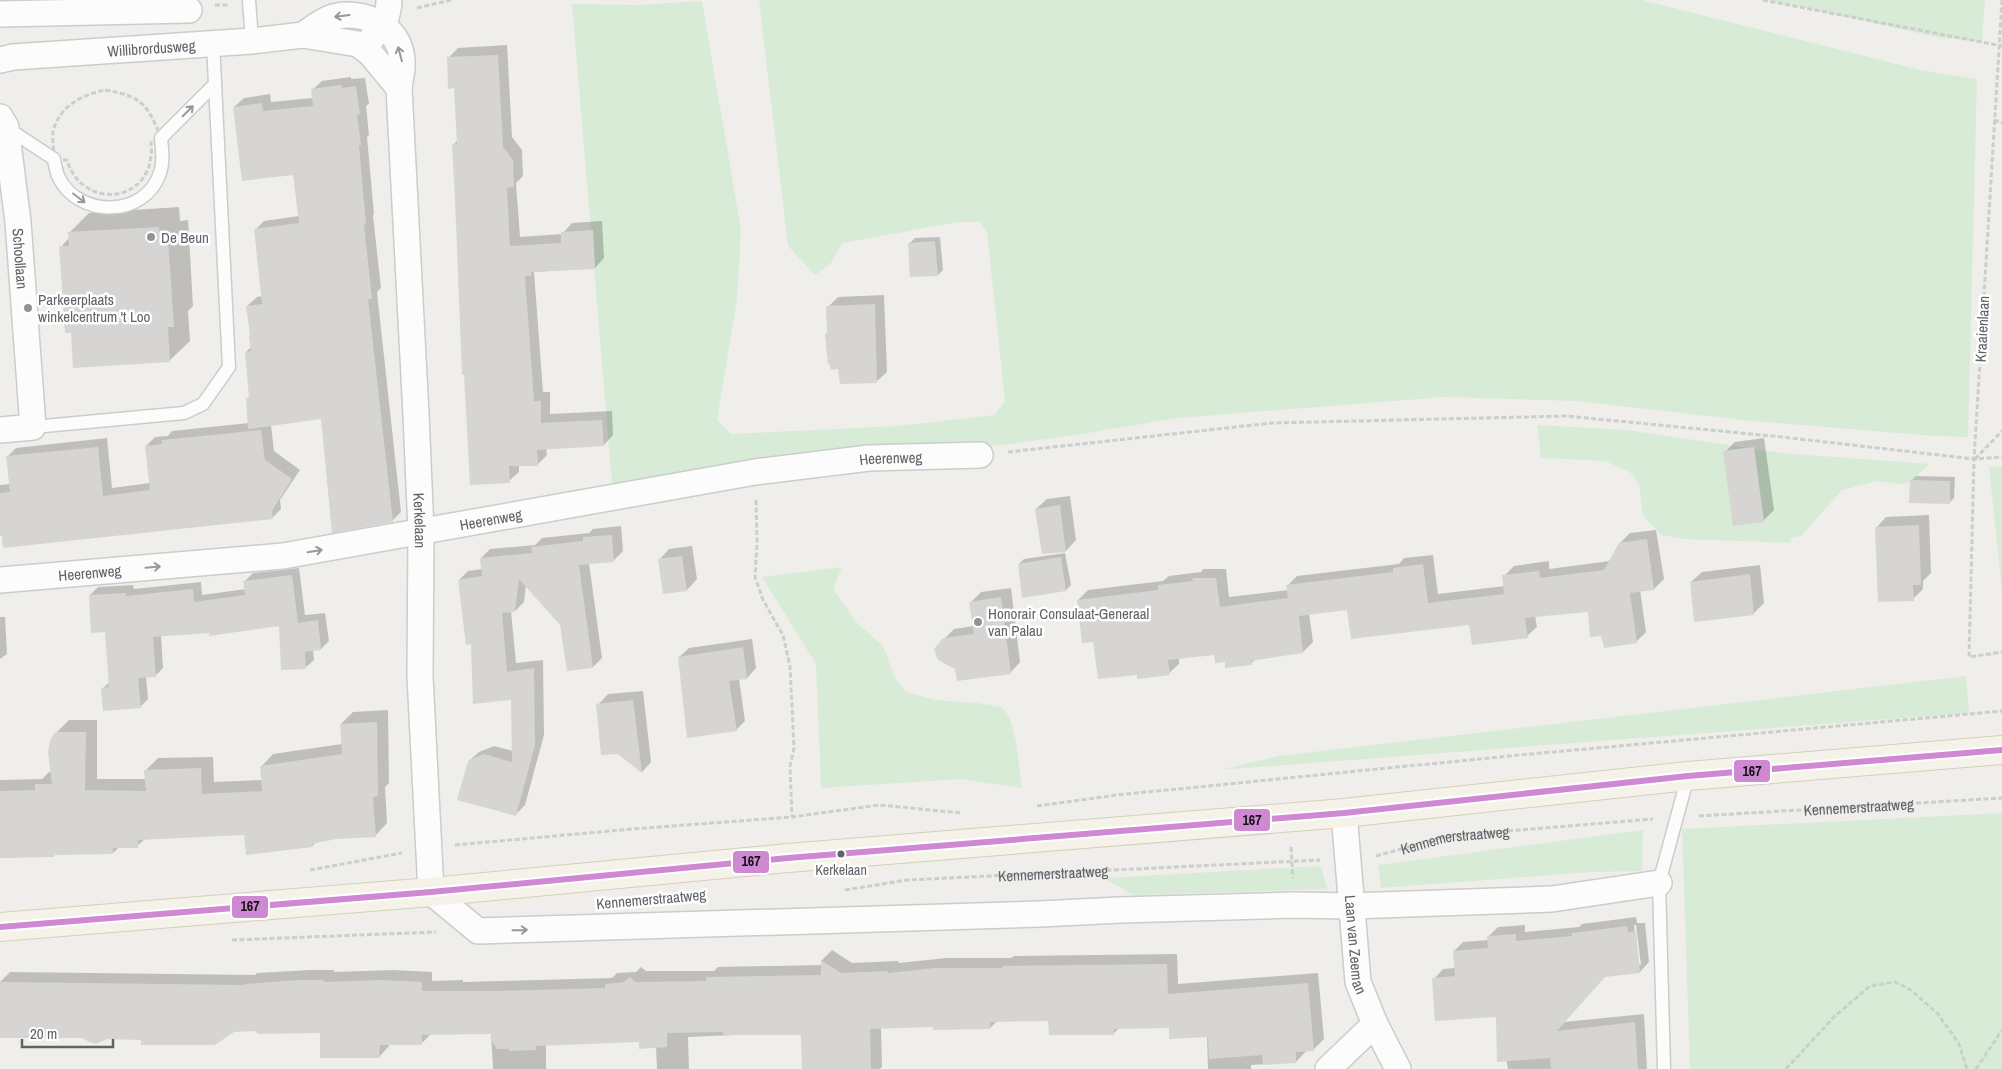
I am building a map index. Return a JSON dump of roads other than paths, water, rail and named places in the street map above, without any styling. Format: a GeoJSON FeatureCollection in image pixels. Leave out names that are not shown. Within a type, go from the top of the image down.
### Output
{"type":"FeatureCollection","features":[{"type":"Feature","properties":{"kind":"main road","name":"Kennemerstraatweg"},"geometry":{"type":"LineString","coordinates":[[0,927],[431,892],[788,858],[1344,813],[1688,776],[2002,750]]}},
{"type":"Feature","properties":{"kind":"street"},"geometry":{"type":"LineString","coordinates":[[0,14],[189,10]]}},
{"type":"Feature","properties":{"kind":"street","name":"Willibrordusweg"},"geometry":{"type":"LineString","coordinates":[[303,35],[331,18],[386,11]]}},
{"type":"Feature","properties":{"kind":"street"},"geometry":{"type":"LineString","coordinates":[[386,11],[363,48],[399,88]]}},
{"type":"Feature","properties":{"kind":"street","name":"Kerkelaan"},"geometry":{"type":"LineString","coordinates":[[386,11],[390,33],[397,43],[402,59],[399,88],[416,415],[420,531],[420,676],[431,892]]}},
{"type":"Feature","properties":{"kind":"street","name":"Willibrordusweg"},"geometry":{"type":"LineString","coordinates":[[0,60],[13,57],[252,41],[303,35],[351,41],[363,48]]}},
{"type":"Feature","properties":{"kind":"street","name":"Schoollaan"},"geometry":{"type":"LineString","coordinates":[[3,122],[18,222],[33,427]]}},
{"type":"Feature","properties":{"kind":"street"},"geometry":{"type":"LineString","coordinates":[[0,430],[33,427]]}},
{"type":"Feature","properties":{"kind":"street","name":"Heerenweg"},"geometry":{"type":"LineString","coordinates":[[0,580],[283,556],[755,472],[870,458],[980,455]]}},
{"type":"Feature","properties":{"kind":"street","name":"Laan van Zeeman"},"geometry":{"type":"LineString","coordinates":[[1344,813],[1358,982],[1375,1024],[1398,1069]]}},
{"type":"Feature","properties":{"kind":"street","name":"Kennemerstraatweg"},"geometry":{"type":"LineString","coordinates":[[431,892],[478,931],[562,930],[1120,910],[1294,905],[1352,906],[1552,899],[1659,883]]}},
{"type":"Feature","properties":{"kind":"street"},"geometry":{"type":"LineString","coordinates":[[1328,1069],[1375,1024]]}},
{"type":"Feature","properties":{"kind":"lane"},"geometry":{"type":"LineString","coordinates":[[249,0],[252,41]]}},
{"type":"Feature","properties":{"kind":"lane"},"geometry":{"type":"LineString","coordinates":[[33,427],[184,413],[203,404],[229,366],[213,43]]}},
{"type":"Feature","properties":{"kind":"lane"},"geometry":{"type":"LineString","coordinates":[[3,122],[54,159],[59,177],[65,187],[83,203],[101,208],[119,208],[136,202],[150,190],[160,174],[163,156],[161,138],[215,84]]}},
{"type":"Feature","properties":{"kind":"lane"},"geometry":{"type":"LineString","coordinates":[[1664,1069],[1659,883],[1675,818],[1688,776]]}},
{"type":"Feature","properties":{"kind":"place","name":"De Beun"},"geometry":{"type":"Point","coordinates":[151,237]}},
{"type":"Feature","properties":{"kind":"place","name":"Parkeerplaats winkelcentrum 't Loo"},"geometry":{"type":"Point","coordinates":[28,308]}},
{"type":"Feature","properties":{"kind":"place","name":"Honorair Consulaat-Generaal van Palau"},"geometry":{"type":"Point","coordinates":[978,622]}},
{"type":"Feature","properties":{"kind":"place","name":"Kerkelaan"},"geometry":{"type":"Point","coordinates":[841,854]}}]}
